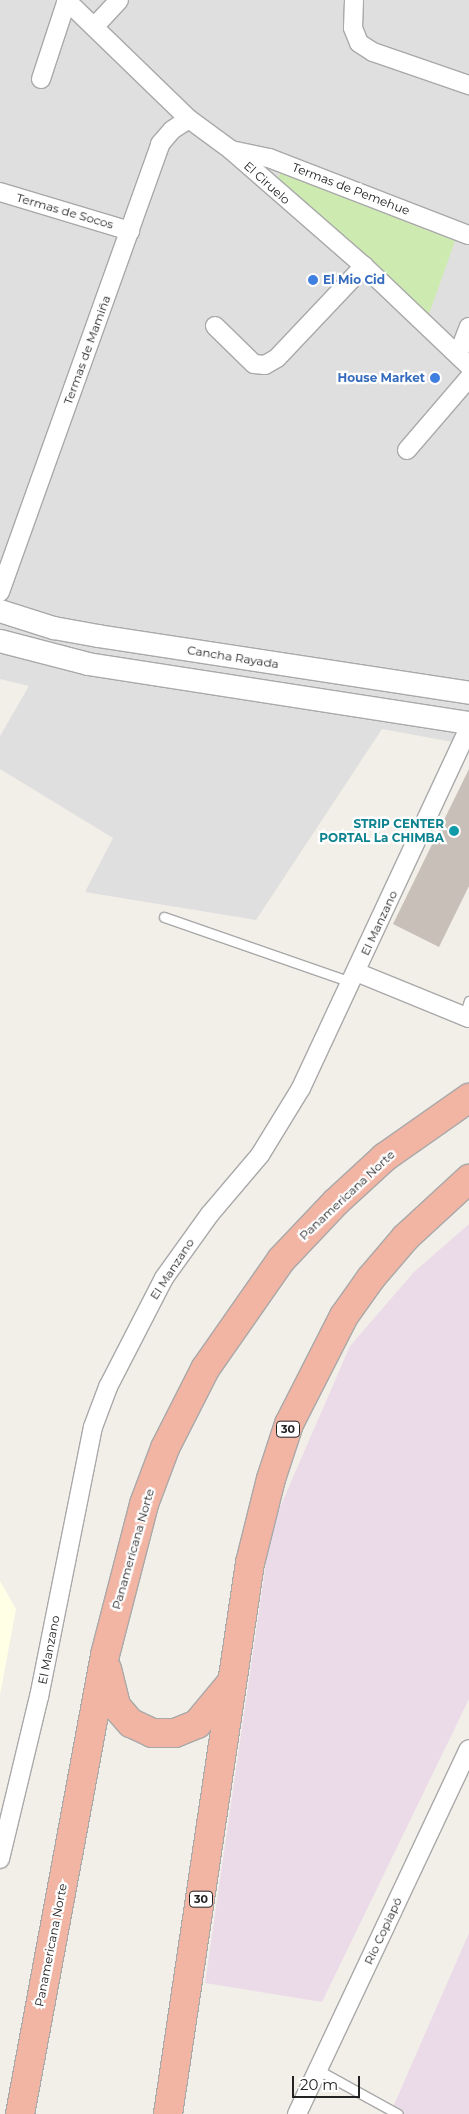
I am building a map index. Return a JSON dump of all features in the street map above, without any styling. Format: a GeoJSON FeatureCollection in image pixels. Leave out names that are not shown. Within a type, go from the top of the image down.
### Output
{"type":"FeatureCollection","features":[{"type":"Feature","properties":{"kind":"highway","name":"Panamericana Norte"},"geometry":{"type":"LineString","coordinates":[[20,2114],[105,1656],[144,1504],[165,1448],[205,1370],[236,1322],[281,1260],[336,1202],[386,1157],[469,1098]]}},
{"type":"Feature","properties":{"kind":"highway","name":"30"},"geometry":{"type":"LineString","coordinates":[[168,2114],[231,1683],[264,1503],[290,1424],[315,1369],[344,1316],[371,1278],[406,1237],[469,1179]]}},
{"type":"Feature","properties":{"kind":"highway"},"geometry":{"type":"LineString","coordinates":[[105,1656],[116,1706],[131,1723],[152,1733],[175,1733],[197,1724],[231,1683]]}},
{"type":"Feature","properties":{"kind":"highway"},"geometry":{"type":"LineString","coordinates":[[0,2112],[26,2079]]}},
{"type":"Feature","properties":{"kind":"street"},"geometry":{"type":"LineString","coordinates":[[41,79],[66,0]]}},
{"type":"Feature","properties":{"kind":"street","name":"El Ciruelo"},"geometry":{"type":"LineString","coordinates":[[66,0],[189,119],[231,150],[364,266],[463,360]]}},
{"type":"Feature","properties":{"kind":"street"},"geometry":{"type":"LineString","coordinates":[[95,26],[119,0]]}},
{"type":"Feature","properties":{"kind":"street"},"geometry":{"type":"LineString","coordinates":[[354,0],[353,28],[359,43],[373,52],[469,85]]}},
{"type":"Feature","properties":{"kind":"street","name":"Termas de Mamiña"},"geometry":{"type":"LineString","coordinates":[[0,592],[160,144],[172,130],[189,119]]}},
{"type":"Feature","properties":{"kind":"street","name":"Termas de Pemehue"},"geometry":{"type":"LineString","coordinates":[[231,150],[269,158],[469,235]]}},
{"type":"Feature","properties":{"kind":"street","name":"Termas de Socos"},"geometry":{"type":"LineString","coordinates":[[0,192],[130,230]]}},
{"type":"Feature","properties":{"kind":"street"},"geometry":{"type":"LineString","coordinates":[[215,326],[254,364],[265,365],[277,358],[364,266]]}},
{"type":"Feature","properties":{"kind":"street"},"geometry":{"type":"LineString","coordinates":[[463,360],[469,327]]}},
{"type":"Feature","properties":{"kind":"street"},"geometry":{"type":"LineString","coordinates":[[407,450],[469,378]]}},
{"type":"Feature","properties":{"kind":"street","name":"Cancha Rayada"},"geometry":{"type":"LineString","coordinates":[[0,611],[54,628],[98,636],[469,693]]}},
{"type":"Feature","properties":{"kind":"street"},"geometry":{"type":"LineString","coordinates":[[0,642],[88,664],[469,723]]}},
{"type":"Feature","properties":{"kind":"street","name":"El Manzano"},"geometry":{"type":"LineString","coordinates":[[0,1859],[39,1697],[93,1427],[108,1387],[164,1278],[282,1122],[354,977],[469,728]]}},
{"type":"Feature","properties":{"kind":"street"},"geometry":{"type":"LineString","coordinates":[[354,977],[467,1012]]}},
{"type":"Feature","properties":{"kind":"street","name":"Río Copiapó"},"geometry":{"type":"LineString","coordinates":[[297,2114],[469,1749]]}},
{"type":"Feature","properties":{"kind":"lane"},"geometry":{"type":"LineString","coordinates":[[164,917],[354,977]]}},
{"type":"Feature","properties":{"kind":"lane"},"geometry":{"type":"LineString","coordinates":[[318,2070],[398,2114]]}},
{"type":"Feature","properties":{"kind":"shaded area"},"geometry":{"type":"Polygon","coordinates":[[[0,0],[469,0],[469,745],[382,729],[256,920],[85,892],[113,838],[0,769],[0,736],[29,686],[0,679],[0,0]]]}},
{"type":"Feature","properties":{"kind":"shaded area"},"geometry":{"type":"Polygon","coordinates":[[[469,1224],[469,1699],[322,2002],[205,1983],[271,1528],[350,1346],[414,1272],[469,1224]]]}},
{"type":"Feature","properties":{"kind":"shaded area"},"geometry":{"type":"Polygon","coordinates":[[[0,1581],[16,1609],[0,1695],[0,1581]]]}},
{"type":"Feature","properties":{"kind":"shaded area"},"geometry":{"type":"Polygon","coordinates":[[[469,1933],[469,2114],[390,2114],[469,1933]]]}},
{"type":"Feature","properties":{"kind":"green space"},"geometry":{"type":"Polygon","coordinates":[[[280,173],[455,241],[428,317],[276,185],[280,173]]]}},
{"type":"Feature","properties":{"kind":"building","name":"STRIP CENTER PORTAL La CHIMBA"},"geometry":{"type":"Polygon","coordinates":[[[469,769],[469,886],[439,947],[393,924],[469,769]]]}},
{"type":"Feature","properties":{"kind":"place","name":"El Mio Cid"},"geometry":{"type":"Point","coordinates":[313,280]}},
{"type":"Feature","properties":{"kind":"place","name":"House Market"},"geometry":{"type":"Point","coordinates":[435,378]}},
{"type":"Feature","properties":{"kind":"place","name":"STRIP CENTER PORTAL La CHIMBA"},"geometry":{"type":"Point","coordinates":[454,831]}}]}
